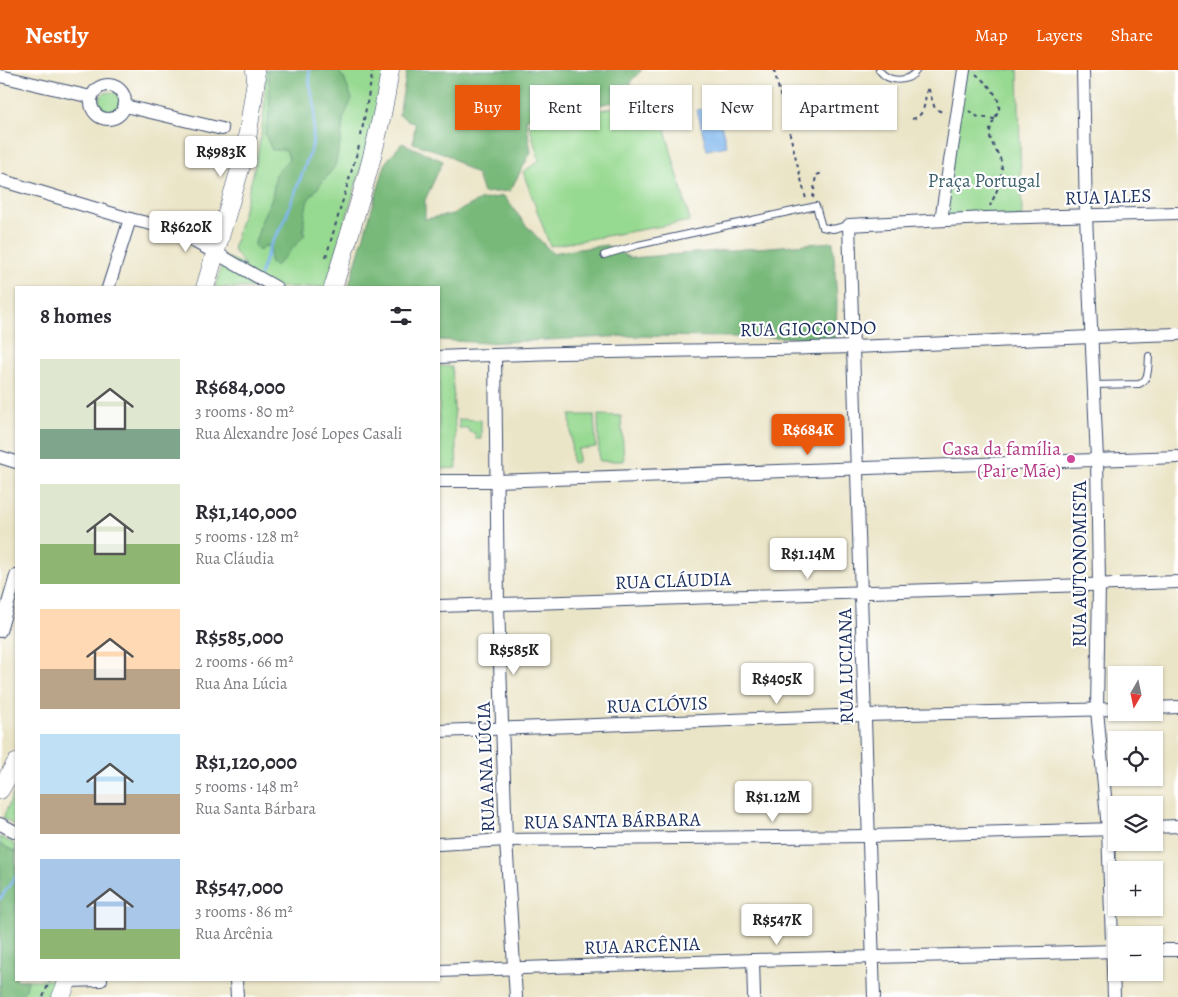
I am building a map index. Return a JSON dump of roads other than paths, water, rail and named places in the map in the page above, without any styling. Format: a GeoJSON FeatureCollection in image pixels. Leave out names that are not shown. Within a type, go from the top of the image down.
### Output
{"type":"FeatureCollection","features":[{"type":"Feature","properties":{"kind":"main road"},"geometry":{"type":"LineString","coordinates":[[206,286],[245,152],[256,80],[255,70]]}},
{"type":"Feature","properties":{"kind":"main road"},"geometry":{"type":"LineString","coordinates":[[334,286],[368,173],[380,126],[390,70]]}},
{"type":"Feature","properties":{"kind":"main road"},"geometry":{"type":"LineString","coordinates":[[0,790],[15,765]]}},
{"type":"Feature","properties":{"kind":"street"},"geometry":{"type":"LineString","coordinates":[[941,220],[964,70]]}},
{"type":"Feature","properties":{"kind":"street","name":"RUA AUTONOMISTA"},"geometry":{"type":"LineString","coordinates":[[1083,70],[1086,216],[1097,459],[1099,583],[1097,710],[1108,797]]}},
{"type":"Feature","properties":{"kind":"street"},"geometry":{"type":"LineString","coordinates":[[0,76],[91,97]]}},
{"type":"Feature","properties":{"kind":"street"},"geometry":{"type":"LineString","coordinates":[[106,84],[113,85],[123,93],[126,100],[125,106],[122,113],[108,120],[94,112],[91,105],[91,97],[99,87],[106,84]]}},
{"type":"Feature","properties":{"kind":"street"},"geometry":{"type":"LineString","coordinates":[[125,106],[222,129]]}},
{"type":"Feature","properties":{"kind":"street"},"geometry":{"type":"LineString","coordinates":[[0,180],[130,219],[168,228],[275,286]]}},
{"type":"Feature","properties":{"kind":"street","name":"RUA JALES"},"geometry":{"type":"LineString","coordinates":[[854,224],[986,218],[1178,213]]}},
{"type":"Feature","properties":{"kind":"street"},"geometry":{"type":"LineString","coordinates":[[109,286],[130,219]]}},
{"type":"Feature","properties":{"kind":"street","name":"RUA LUCIANA"},"geometry":{"type":"LineString","coordinates":[[854,224],[853,346],[874,997]]}},
{"type":"Feature","properties":{"kind":"street","name":"RUA GIOCONDO"},"geometry":{"type":"LineString","coordinates":[[440,357],[853,346],[1178,334]]}},
{"type":"Feature","properties":{"kind":"street","name":"RUA ANA LÚCIA"},"geometry":{"type":"LineString","coordinates":[[495,355],[498,604],[502,729],[506,840],[516,997]]}},
{"type":"Feature","properties":{"kind":"street"},"geometry":{"type":"LineString","coordinates":[[0,457],[15,462]]}},
{"type":"Feature","properties":{"kind":"street"},"geometry":{"type":"LineString","coordinates":[[440,481],[497,481],[1178,457]]}},
{"type":"Feature","properties":{"kind":"street"},"geometry":{"type":"LineString","coordinates":[[0,631],[15,579]]}},
{"type":"Feature","properties":{"kind":"street","name":"RUA CLÁUDIA"},"geometry":{"type":"LineString","coordinates":[[440,606],[1099,583],[1178,582]]}},
{"type":"Feature","properties":{"kind":"street"},"geometry":{"type":"LineString","coordinates":[[1163,708],[1178,708]]}},
{"type":"Feature","properties":{"kind":"street","name":"RUA CLÓVIS"},"geometry":{"type":"LineString","coordinates":[[440,731],[864,715],[1108,710]]}},
{"type":"Feature","properties":{"kind":"street"},"geometry":{"type":"LineString","coordinates":[[0,824],[15,832]]}},
{"type":"Feature","properties":{"kind":"street"},"geometry":{"type":"LineString","coordinates":[[1163,827],[1178,826]]}},
{"type":"Feature","properties":{"kind":"street","name":"RUA SANTA BÁRBARA"},"geometry":{"type":"LineString","coordinates":[[440,844],[506,840],[869,836],[1108,829]]}},
{"type":"Feature","properties":{"kind":"street","name":"RUA AUTONOMISTA"},"geometry":{"type":"LineString","coordinates":[[1112,851],[1114,926]]}},
{"type":"Feature","properties":{"kind":"street"},"geometry":{"type":"LineString","coordinates":[[1163,950],[1178,950]]}},
{"type":"Feature","properties":{"kind":"street","name":"RUA ARCÊNIA"},"geometry":{"type":"LineString","coordinates":[[440,970],[1108,951]]}},
{"type":"Feature","properties":{"kind":"street"},"geometry":{"type":"LineString","coordinates":[[753,960],[754,997]]}},
{"type":"Feature","properties":{"kind":"street"},"geometry":{"type":"LineString","coordinates":[[61,984],[91,981]]}},
{"type":"Feature","properties":{"kind":"street"},"geometry":{"type":"LineString","coordinates":[[236,981],[236,997]]}},
{"type":"Feature","properties":{"kind":"street","name":"RUA AUTONOMISTA"},"geometry":{"type":"LineString","coordinates":[[1114,981],[1114,997]]}},
{"type":"Feature","properties":{"kind":"lane"},"geometry":{"type":"LineString","coordinates":[[879,70],[890,79],[899,80],[908,78],[917,70]]}},
{"type":"Feature","properties":{"kind":"lane"},"geometry":{"type":"LineString","coordinates":[[604,254],[816,206],[822,227],[832,229],[854,224]]}},
{"type":"Feature","properties":{"kind":"lane"},"geometry":{"type":"LineString","coordinates":[[1094,385],[1138,384],[1144,382],[1147,379],[1149,356]]}},
{"type":"Feature","properties":{"kind":"water"},"geometry":{"type":"Polygon","coordinates":[[[702,109],[702,130],[697,110],[702,109]]]}},
{"type":"Feature","properties":{"kind":"water"},"geometry":{"type":"Polygon","coordinates":[[[702,130],[722,130],[727,146],[707,150],[702,130]]]}},
{"type":"Feature","properties":{"kind":"waterway"},"geometry":{"type":"LineString","coordinates":[[260,275],[270,246],[284,222],[312,147],[315,107],[310,86],[309,70]]}},
{"type":"Feature","properties":{"kind":"waterway"},"geometry":{"type":"LineString","coordinates":[[0,899],[15,877]]}},
{"type":"Feature","properties":{"kind":"place","name":"Casa da família (Pai e Mãe)"},"geometry":{"type":"Point","coordinates":[1071,459]}},
{"type":"Feature","properties":{"kind":"park label","name":"Praça Portugal"},"geometry":{"type":"Point","coordinates":[984,180]}}]}
